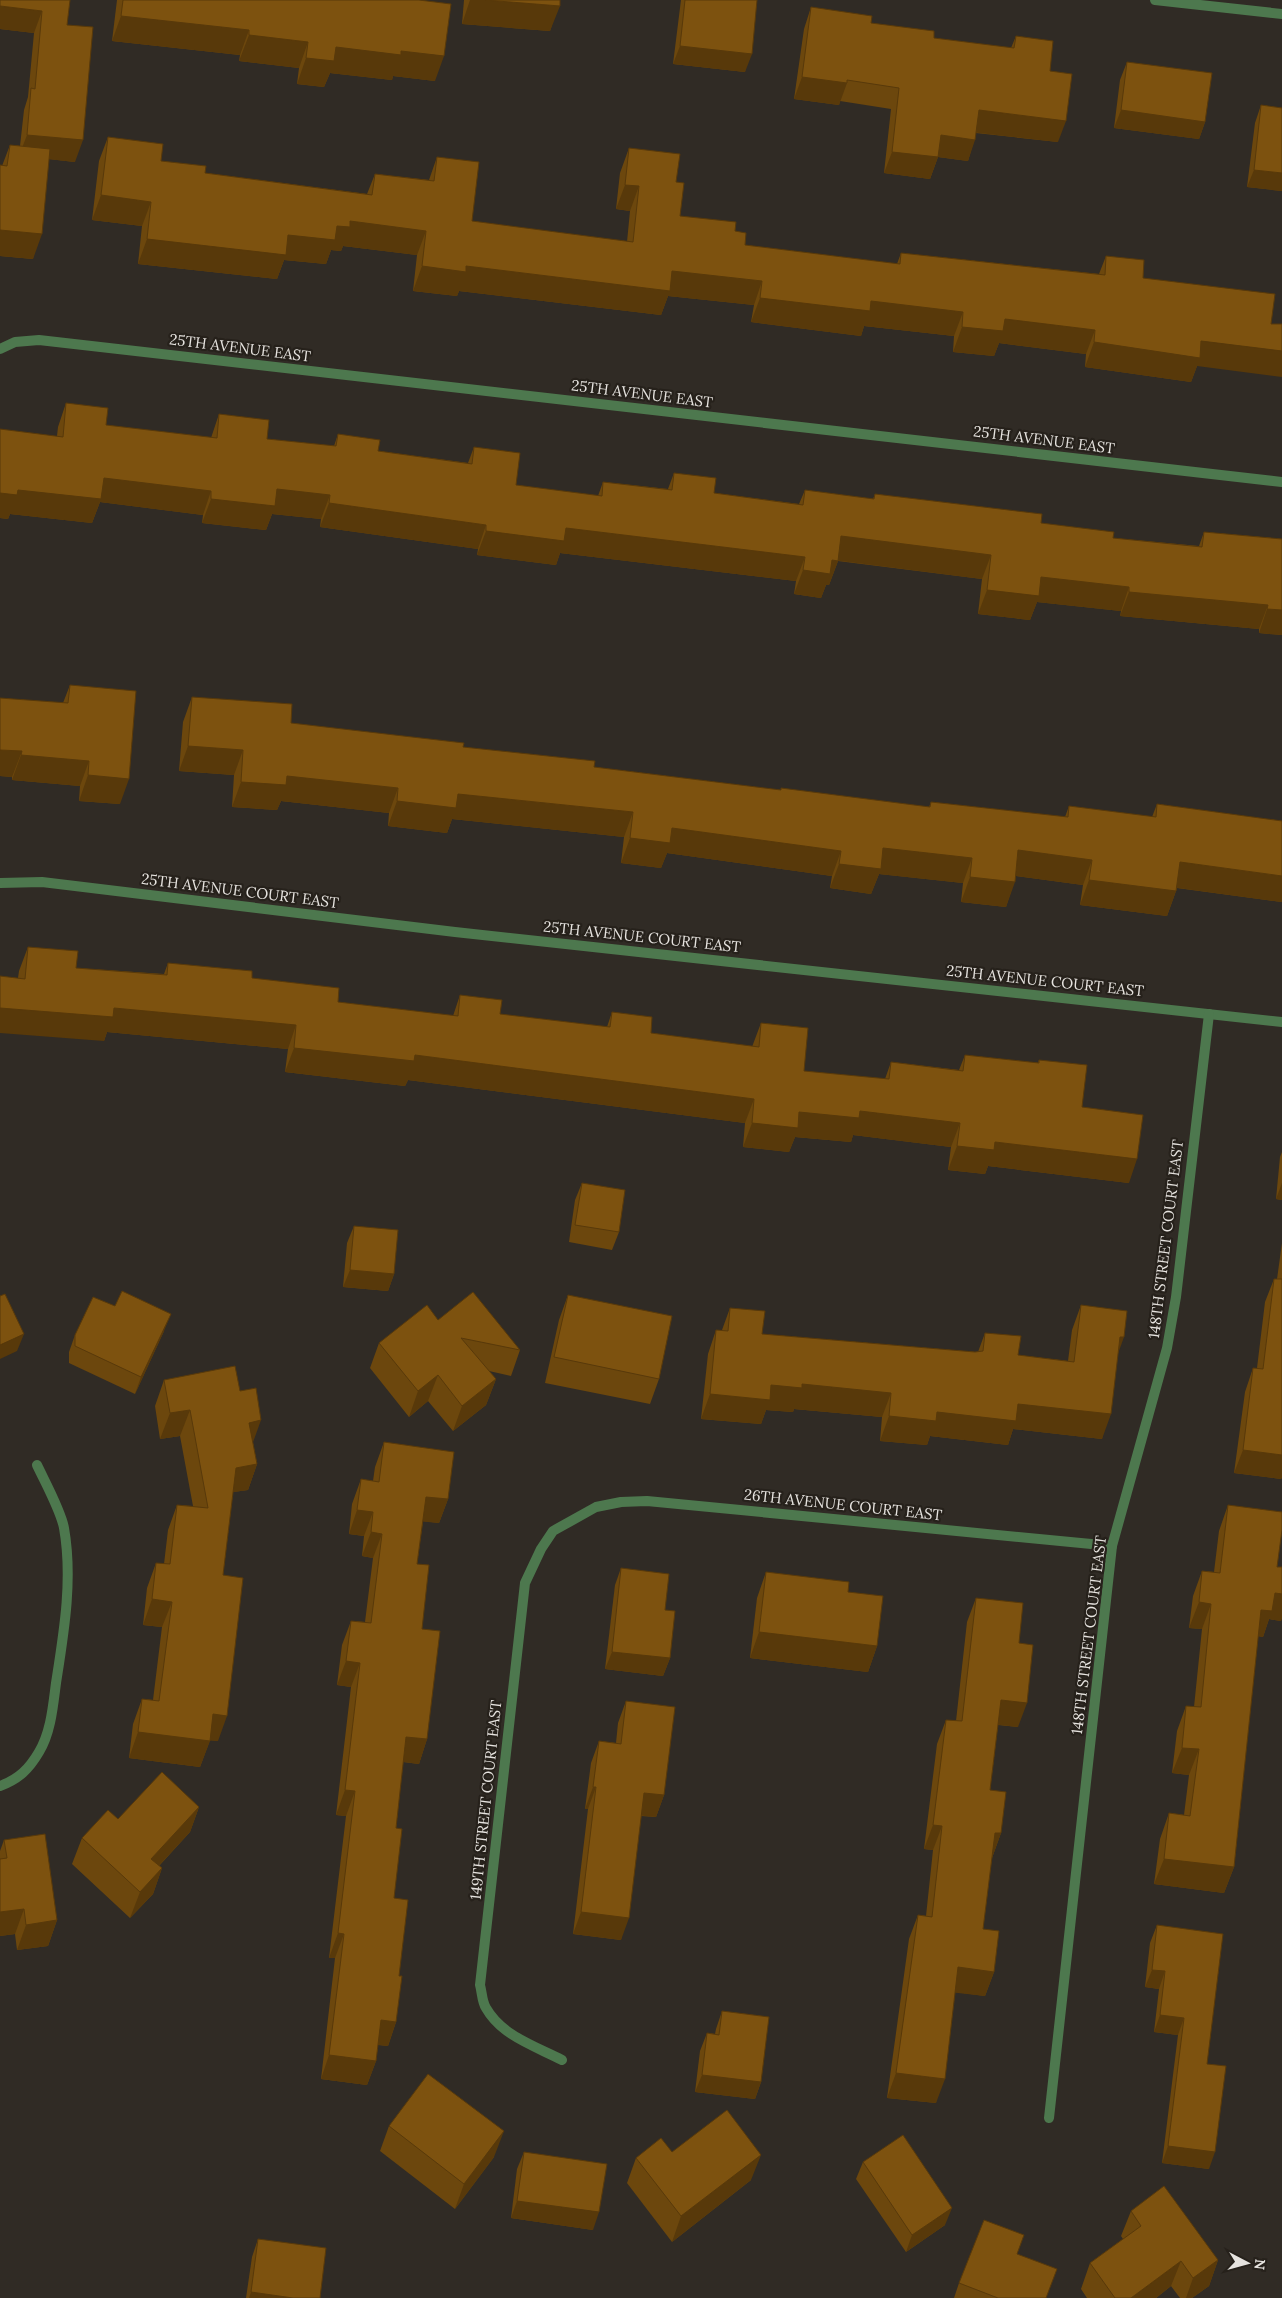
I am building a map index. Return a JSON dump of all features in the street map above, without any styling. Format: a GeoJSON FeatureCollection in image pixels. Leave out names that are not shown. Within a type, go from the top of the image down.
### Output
{"type":"FeatureCollection","features":[{"type":"Feature","properties":{"kind":"street"},"geometry":{"type":"LineString","coordinates":[[1155,0],[1282,14]]}},
{"type":"Feature","properties":{"kind":"street","name":"25TH AVENUE EAST"},"geometry":{"type":"LineString","coordinates":[[0,349],[15,342],[39,340],[1282,482]]}},
{"type":"Feature","properties":{"kind":"street","name":"25TH AVENUE COURT EAST"},"geometry":{"type":"LineString","coordinates":[[0,883],[42,882],[465,933],[1282,1022]]}},
{"type":"Feature","properties":{"kind":"street","name":"148TH STREET COURT EAST"},"geometry":{"type":"LineString","coordinates":[[1049,2118],[1112,1546],[1167,1348],[1176,1296],[1209,1014]]}},
{"type":"Feature","properties":{"kind":"street"},"geometry":{"type":"LineString","coordinates":[[0,1786],[15,1780],[26,1771],[40,1751],[49,1728],[64,1629],[68,1572],[64,1526],[37,1465]]}},
{"type":"Feature","properties":{"kind":"street","name":"26TH AVENUE COURT EAST"},"geometry":{"type":"LineString","coordinates":[[574,1519],[596,1507],[621,1502],[647,1501],[1112,1546]]}},
{"type":"Feature","properties":{"kind":"street","name":"149TH STREET COURT EAST"},"geometry":{"type":"LineString","coordinates":[[562,2060],[514,2037],[500,2027],[485,2007],[480,1985],[525,1582],[541,1549],[553,1531],[574,1519]]}},
{"type":"Feature","properties":{"kind":"building"},"geometry":{"type":"Polygon","coordinates":[[[0,0],[70,0],[67,25],[93,27],[83,140],[27,135],[31,88],[35,89],[42,11],[0,6],[0,0]]]}},
{"type":"Feature","properties":{"kind":"building"},"geometry":{"type":"Polygon","coordinates":[[[123,0],[419,0],[451,4],[444,56],[401,51],[401,55],[336,47],[334,61],[306,58],[308,42],[249,35],[249,30],[121,16],[123,0]]]}},
{"type":"Feature","properties":{"kind":"building"},"geometry":{"type":"Polygon","coordinates":[[[485,0],[560,0],[560,6],[485,0]]]}},
{"type":"Feature","properties":{"kind":"building"},"geometry":{"type":"Polygon","coordinates":[[[685,0],[757,0],[752,54],[680,46],[685,0]]]}},
{"type":"Feature","properties":{"kind":"building"},"geometry":{"type":"Polygon","coordinates":[[[811,7],[872,16],[871,23],[934,31],[934,38],[1014,48],[1016,36],[1053,41],[1050,71],[1072,74],[1066,121],[979,110],[975,140],[941,135],[938,157],[892,152],[899,88],[847,80],[847,83],[802,77],[811,7]]]}},
{"type":"Feature","properties":{"kind":"building"},"geometry":{"type":"Polygon","coordinates":[[[1127,62],[1212,73],[1205,122],[1121,110],[1127,62]]]}},
{"type":"Feature","properties":{"kind":"building"},"geometry":{"type":"Polygon","coordinates":[[[1261,105],[1282,108],[1282,173],[1254,170],[1261,105]]]}},
{"type":"Feature","properties":{"kind":"building"},"geometry":{"type":"Polygon","coordinates":[[[108,137],[163,144],[161,161],[206,166],[205,173],[372,195],[375,174],[434,181],[437,157],[479,162],[472,221],[633,242],[639,186],[625,185],[629,148],[680,154],[676,182],[684,183],[680,216],[736,222],[735,231],[746,233],[745,245],[900,264],[901,253],[1105,275],[1106,256],[1144,260],[1143,278],[1275,294],[1271,324],[1282,324],[1282,351],[1201,341],[1200,358],[1094,342],[1095,330],[1005,319],[1003,331],[962,327],[963,312],[871,301],[870,311],[760,298],[762,281],[672,271],[670,291],[466,266],[466,272],[422,266],[426,231],[350,221],[350,227],[337,226],[335,240],[288,235],[286,255],[147,239],[151,202],[101,195],[108,137]]]}},
{"type":"Feature","properties":{"kind":"building"},"geometry":{"type":"Polygon","coordinates":[[[10,145],[50,149],[42,234],[0,230],[0,165],[7,166],[10,145]]]}},
{"type":"Feature","properties":{"kind":"building"},"geometry":{"type":"Polygon","coordinates":[[[66,403],[108,408],[106,425],[217,438],[219,414],[269,420],[267,439],[336,446],[338,434],[380,440],[378,451],[472,464],[474,447],[520,453],[516,485],[602,496],[603,482],[672,490],[674,473],[716,478],[714,493],[803,505],[805,490],[874,499],[875,494],[1042,514],[1041,523],[1114,532],[1113,538],[1202,547],[1204,532],[1282,539],[1282,610],[1267,609],[1268,605],[1129,592],[1129,587],[1041,577],[1039,596],[987,590],[991,555],[841,536],[838,561],[832,560],[830,574],[803,570],[805,557],[566,528],[564,541],[486,531],[486,525],[329,503],[330,495],[277,489],[275,506],[211,499],[211,491],[104,478],[101,499],[18,490],[17,495],[0,493],[0,429],[63,437],[66,403]]]}},
{"type":"Feature","properties":{"kind":"building"},"geometry":{"type":"Polygon","coordinates":[[[70,685],[136,691],[129,779],[88,775],[89,761],[21,755],[22,751],[0,750],[0,698],[68,703],[70,685]]]}},
{"type":"Feature","properties":{"kind":"building"},"geometry":{"type":"Polygon","coordinates":[[[192,697],[292,704],[291,723],[464,743],[463,747],[595,761],[594,767],[930,807],[931,802],[1068,817],[1069,806],[1156,817],[1157,804],[1282,821],[1282,876],[1180,862],[1176,891],[1089,880],[1092,860],[1018,850],[1015,882],[970,877],[972,858],[883,848],[881,869],[839,864],[841,851],[672,828],[670,843],[630,838],[633,812],[458,794],[456,808],[397,801],[398,788],[287,776],[286,785],[241,782],[243,750],[188,746],[192,697]]]}},
{"type":"Feature","properties":{"kind":"building"},"geometry":{"type":"Polygon","coordinates":[[[28,947],[78,951],[76,968],[167,975],[168,963],[252,971],[252,978],[339,988],[338,1002],[458,1016],[460,995],[502,1000],[500,1014],[610,1027],[612,1012],[652,1017],[651,1033],[759,1047],[761,1023],[808,1028],[804,1071],[889,1079],[891,1062],[963,1071],[965,1055],[1039,1063],[1039,1060],[1087,1065],[1082,1107],[1143,1115],[1137,1159],[995,1142],[994,1150],[957,1146],[960,1123],[860,1111],[859,1118],[799,1112],[798,1128],[752,1123],[754,1099],[415,1055],[414,1061],[294,1048],[296,1025],[114,1008],[113,1017],[0,1008],[0,976],[25,979],[28,947]]]}},
{"type":"Feature","properties":{"kind":"building"},"geometry":{"type":"Polygon","coordinates":[[[582,1183],[625,1190],[619,1232],[575,1225],[582,1183]]]}},
{"type":"Feature","properties":{"kind":"building"},"geometry":{"type":"Polygon","coordinates":[[[354,1226],[398,1230],[394,1274],[350,1270],[354,1226]]]}},
{"type":"Feature","properties":{"kind":"building"},"geometry":{"type":"Polygon","coordinates":[[[1274,1279],[1282,1279],[1282,1455],[1243,1450],[1253,1368],[1263,1369],[1274,1279]]]}},
{"type":"Feature","properties":{"kind":"building"},"geometry":{"type":"Polygon","coordinates":[[[122,1291],[171,1314],[141,1377],[75,1346],[75,1335],[93,1297],[115,1306],[122,1291]]]}},
{"type":"Feature","properties":{"kind":"building"},"geometry":{"type":"Polygon","coordinates":[[[473,1292],[520,1350],[461,1338],[496,1379],[462,1406],[438,1375],[418,1391],[379,1343],[427,1305],[438,1320],[473,1292]]]}},
{"type":"Feature","properties":{"kind":"building"},"geometry":{"type":"Polygon","coordinates":[[[5,1294],[24,1334],[0,1345],[0,1296],[5,1294]]]}},
{"type":"Feature","properties":{"kind":"building"},"geometry":{"type":"Polygon","coordinates":[[[568,1295],[672,1316],[659,1379],[554,1357],[568,1295]]]}},
{"type":"Feature","properties":{"kind":"building"},"geometry":{"type":"Polygon","coordinates":[[[1081,1305],[1127,1311],[1124,1337],[1120,1337],[1111,1414],[1018,1404],[1016,1421],[937,1412],[936,1421],[889,1416],[891,1393],[802,1384],[802,1388],[771,1385],[770,1400],[710,1394],[716,1330],[728,1331],[730,1308],[765,1311],[762,1334],[975,1352],[983,1351],[985,1333],[1021,1336],[1018,1355],[1074,1362],[1081,1305]]]}},
{"type":"Feature","properties":{"kind":"building"},"geometry":{"type":"Polygon","coordinates":[[[235,1366],[240,1391],[256,1388],[261,1420],[249,1423],[257,1464],[236,1468],[223,1575],[243,1578],[227,1716],[213,1714],[210,1741],[138,1732],[142,1699],[159,1701],[172,1602],[152,1599],[156,1563],[170,1564],[177,1505],[208,1508],[190,1410],[170,1413],[164,1380],[235,1366]]]}},
{"type":"Feature","properties":{"kind":"building"},"geometry":{"type":"Polygon","coordinates":[[[384,1442],[454,1452],[448,1499],[426,1497],[417,1564],[429,1565],[422,1629],[440,1631],[427,1739],[406,1737],[396,1828],[402,1829],[394,1898],[408,1900],[399,1976],[402,1976],[396,2022],[381,2020],[376,2061],[329,2055],[344,1934],[338,1933],[355,1791],[345,1790],[360,1663],[346,1661],[351,1621],[371,1623],[382,1534],[371,1532],[373,1512],[357,1510],[361,1479],[379,1482],[384,1442]]]}},
{"type":"Feature","properties":{"kind":"building"},"geometry":{"type":"Polygon","coordinates":[[[1228,1505],[1282,1512],[1282,1530],[1277,1567],[1282,1567],[1282,1594],[1275,1593],[1272,1611],[1261,1610],[1234,1867],[1164,1859],[1169,1813],[1190,1816],[1199,1749],[1182,1748],[1186,1706],[1201,1707],[1211,1604],[1199,1602],[1202,1571],[1220,1573],[1228,1505]]]}},
{"type":"Feature","properties":{"kind":"building"},"geometry":{"type":"Polygon","coordinates":[[[621,1568],[669,1574],[665,1610],[675,1611],[670,1658],[612,1652],[621,1568]]]}},
{"type":"Feature","properties":{"kind":"building"},"geometry":{"type":"Polygon","coordinates":[[[766,1572],[849,1582],[848,1592],[883,1596],[877,1646],[759,1632],[766,1572]]]}},
{"type":"Feature","properties":{"kind":"building"},"geometry":{"type":"Polygon","coordinates":[[[976,1598],[1023,1603],[1019,1643],[1033,1645],[1027,1703],[1001,1700],[990,1790],[1006,1792],[1001,1833],[995,1833],[983,1929],[999,1931],[994,1972],[958,1967],[945,2079],[896,2073],[918,1915],[932,1917],[942,1826],[933,1825],[946,1720],[962,1721],[976,1598]]]}},
{"type":"Feature","properties":{"kind":"building"},"geometry":{"type":"Polygon","coordinates":[[[626,1701],[675,1707],[664,1795],[644,1793],[629,1918],[581,1912],[596,1787],[593,1787],[599,1741],[621,1744],[626,1701]]]}},
{"type":"Feature","properties":{"kind":"building"},"geometry":{"type":"Polygon","coordinates":[[[162,1772],[199,1807],[151,1859],[162,1868],[140,1892],[82,1838],[108,1810],[118,1819],[162,1772]]]}},
{"type":"Feature","properties":{"kind":"building"},"geometry":{"type":"Polygon","coordinates":[[[45,1834],[57,1920],[26,1925],[24,1909],[0,1912],[0,1859],[7,1858],[4,1840],[45,1834]]]}},
{"type":"Feature","properties":{"kind":"building"},"geometry":{"type":"Polygon","coordinates":[[[1157,1925],[1223,1934],[1207,2064],[1226,2066],[1215,2152],[1168,2146],[1184,2018],[1160,2015],[1165,1971],[1152,1970],[1157,1925]]]}},
{"type":"Feature","properties":{"kind":"building"},"geometry":{"type":"Polygon","coordinates":[[[722,2011],[769,2017],[761,2082],[702,2075],[707,2033],[719,2035],[722,2011]]]}},
{"type":"Feature","properties":{"kind":"building"},"geometry":{"type":"Polygon","coordinates":[[[428,2074],[504,2131],[464,2184],[389,2126],[428,2074]]]}},
{"type":"Feature","properties":{"kind":"building"},"geometry":{"type":"Polygon","coordinates":[[[727,2110],[761,2155],[681,2216],[636,2158],[661,2138],[672,2152],[727,2110]]]}},
{"type":"Feature","properties":{"kind":"building"},"geometry":{"type":"Polygon","coordinates":[[[903,2135],[952,2208],[912,2235],[863,2162],[903,2135]]]}},
{"type":"Feature","properties":{"kind":"building"},"geometry":{"type":"Polygon","coordinates":[[[524,2152],[607,2164],[599,2212],[517,2201],[524,2152]]]}},
{"type":"Feature","properties":{"kind":"building"},"geometry":{"type":"Polygon","coordinates":[[[1164,2186],[1218,2260],[1193,2278],[1181,2261],[1131,2298],[1115,2298],[1090,2263],[1141,2226],[1131,2211],[1164,2186]]]}},
{"type":"Feature","properties":{"kind":"building"},"geometry":{"type":"Polygon","coordinates":[[[984,2220],[1024,2235],[1017,2254],[1057,2269],[1046,2298],[998,2298],[959,2283],[984,2220]]]}},
{"type":"Feature","properties":{"kind":"building"},"geometry":{"type":"Polygon","coordinates":[[[258,2239],[326,2248],[320,2298],[293,2298],[251,2292],[258,2239]]]}}]}
